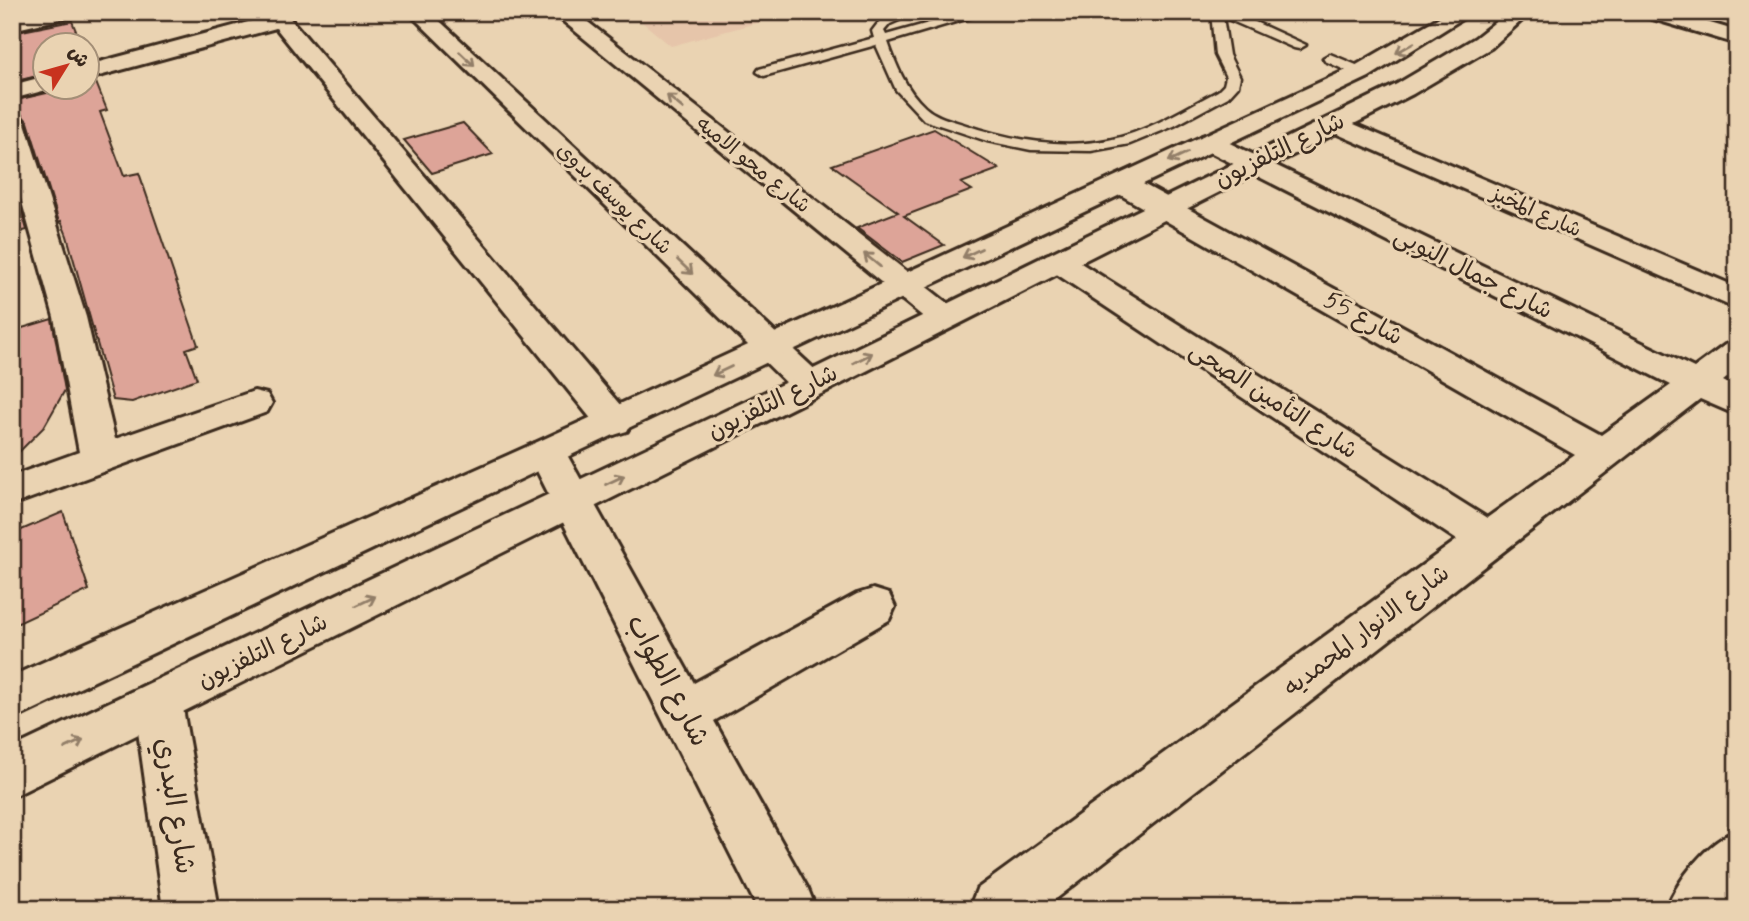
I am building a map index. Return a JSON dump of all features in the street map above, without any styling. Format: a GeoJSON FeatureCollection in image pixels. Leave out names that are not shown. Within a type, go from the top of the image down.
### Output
{"type":"FeatureCollection","features":[{"type":"Feature","properties":{"kind":"street"},"geometry":{"type":"LineString","coordinates":[[12,24],[67,12]]}},
{"type":"Feature","properties":{"kind":"street","name":"شارع يوسف بدوى"},"geometry":{"type":"LineString","coordinates":[[418,12],[810,385]]}},
{"type":"Feature","properties":{"kind":"street","name":"شارع محو الاميه"},"geometry":{"type":"LineString","coordinates":[[562,12],[944,317]]}},
{"type":"Feature","properties":{"kind":"street","name":"شارع التلفزيون"},"geometry":{"type":"LineString","coordinates":[[12,699],[614,422],[1361,72],[1463,12]]}},
{"type":"Feature","properties":{"kind":"street","name":"شارع التلفزيون"},"geometry":{"type":"LineString","coordinates":[[12,773],[810,385],[1405,89],[1483,43],[1521,12]]}},
{"type":"Feature","properties":{"kind":"street"},"geometry":{"type":"LineString","coordinates":[[1650,12],[1737,38]]}},
{"type":"Feature","properties":{"kind":"street"},"geometry":{"type":"LineString","coordinates":[[102,68],[278,16],[614,422]]}},
{"type":"Feature","properties":{"kind":"street"},"geometry":{"type":"LineString","coordinates":[[1361,72],[1405,89]]}},
{"type":"Feature","properties":{"kind":"street"},"geometry":{"type":"LineString","coordinates":[[12,92],[32,87]]}},
{"type":"Feature","properties":{"kind":"street"},"geometry":{"type":"LineString","coordinates":[[12,123],[66,304],[100,459]]}},
{"type":"Feature","properties":{"kind":"street","name":"شارع المخبز"},"geometry":{"type":"LineString","coordinates":[[1335,124],[1737,299]]}},
{"type":"Feature","properties":{"kind":"street","name":"شارع جمال النوبى"},"geometry":{"type":"LineString","coordinates":[[1211,142],[1737,403]]}},
{"type":"Feature","properties":{"kind":"street","name":"شارع 55"},"geometry":{"type":"LineString","coordinates":[[1122,184],[1604,454]]}},
{"type":"Feature","properties":{"kind":"street","name":"شارع التأمين الصحى"},"geometry":{"type":"LineString","coordinates":[[1057,261],[1489,540]]}},
{"type":"Feature","properties":{"kind":"street","name":"شارع الانوار المحمديه"},"geometry":{"type":"LineString","coordinates":[[997,909],[1737,353]]}},
{"type":"Feature","properties":{"kind":"street"},"geometry":{"type":"LineString","coordinates":[[12,491],[254,403]]}},
{"type":"Feature","properties":{"kind":"street","name":"شارع الطواب"},"geometry":{"type":"LineString","coordinates":[[547,453],[788,909]]}},
{"type":"Feature","properties":{"kind":"street"},"geometry":{"type":"LineString","coordinates":[[684,713],[873,607]]}},
{"type":"Feature","properties":{"kind":"street","name":"شارع البدري"},"geometry":{"type":"LineString","coordinates":[[158,703],[191,909]]}},
{"type":"Feature","properties":{"kind":"street"},"geometry":{"type":"LineString","coordinates":[[1694,909],[1737,858]]}},
{"type":"Feature","properties":{"kind":"lane"},"geometry":{"type":"LineString","coordinates":[[911,12],[886,21],[880,27],[881,41],[904,91],[929,117],[984,137],[1059,148],[1112,144],[1136,137],[1223,94],[1231,86],[1233,77],[1220,46],[1220,12],[1300,45]]}},
{"type":"Feature","properties":{"kind":"lane"},"geometry":{"type":"LineString","coordinates":[[764,72],[983,12]]}},
{"type":"Feature","properties":{"kind":"lane"},"geometry":{"type":"LineString","coordinates":[[1330,58],[1361,72]]}},
{"type":"Feature","properties":{"kind":"shaded area"},"geometry":{"type":"Polygon","coordinates":[[[630,12],[797,12],[671,46],[630,12]]]}},
{"type":"Feature","properties":{"kind":"building"},"geometry":{"type":"Polygon","coordinates":[[[72,21],[76,32],[32,32],[32,77],[12,82],[12,33],[72,21]]]}},
{"type":"Feature","properties":{"kind":"building"},"geometry":{"type":"Polygon","coordinates":[[[32,96],[32,102],[102,102],[102,98],[107,110],[100,112],[124,176],[139,173],[198,345],[186,349],[197,379],[132,402],[113,400],[67,236],[61,221],[59,222],[28,122],[22,115],[12,114],[12,101],[32,96]]]}},
{"type":"Feature","properties":{"kind":"building"},"geometry":{"type":"Polygon","coordinates":[[[463,123],[493,154],[432,173],[404,140],[463,123]]]}},
{"type":"Feature","properties":{"kind":"building"},"geometry":{"type":"Polygon","coordinates":[[[934,129],[999,169],[961,183],[972,190],[904,216],[944,245],[902,262],[857,228],[898,212],[832,165],[934,129]]]}},
{"type":"Feature","properties":{"kind":"building"},"geometry":{"type":"Polygon","coordinates":[[[12,177],[27,230],[12,234],[12,177]]]}},
{"type":"Feature","properties":{"kind":"building"},"geometry":{"type":"Polygon","coordinates":[[[52,319],[65,390],[44,427],[12,459],[12,331],[52,319]]]}},
{"type":"Feature","properties":{"kind":"building"},"geometry":{"type":"Polygon","coordinates":[[[63,512],[89,590],[12,626],[12,534],[63,512]]]}}]}
